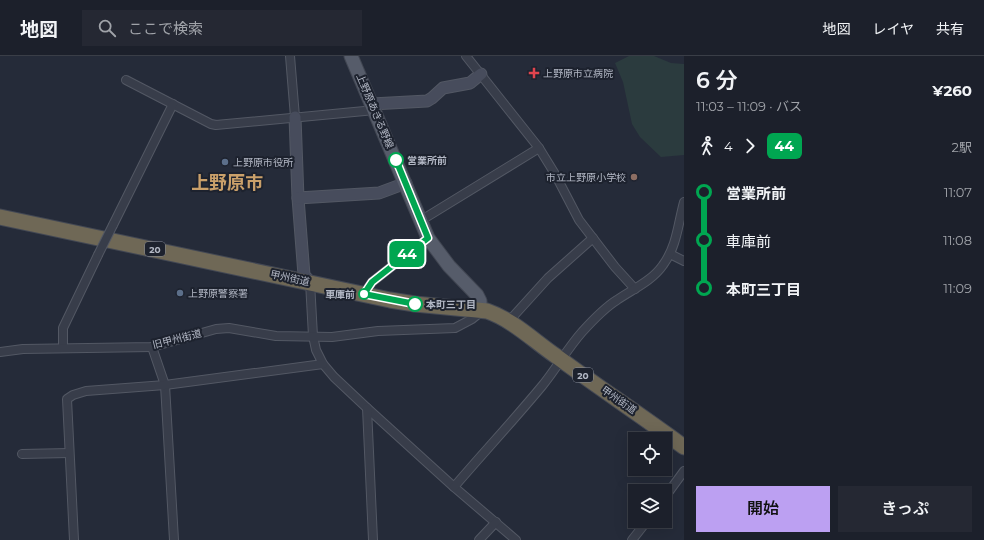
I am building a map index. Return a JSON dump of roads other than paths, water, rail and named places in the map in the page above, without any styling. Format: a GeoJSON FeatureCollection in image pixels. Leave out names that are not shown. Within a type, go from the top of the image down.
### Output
{"type":"FeatureCollection","features":[{"type":"Feature","properties":{"kind":"highway","name":"甲州街道"},"geometry":{"type":"LineString","coordinates":[[0,217],[415,304],[488,310],[509,321],[560,360],[684,447]]}},
{"type":"Feature","properties":{"kind":"main road","name":"上野原あきる野線"},"geometry":{"type":"LineString","coordinates":[[351,56],[428,238],[449,266],[477,295],[480,302],[480,310]]}},
{"type":"Feature","properties":{"kind":"street"},"geometry":{"type":"LineString","coordinates":[[290,56],[304,275],[310,282],[310,336],[316,350],[323,364],[367,412],[516,540]]}},
{"type":"Feature","properties":{"kind":"street"},"geometry":{"type":"LineString","coordinates":[[466,56],[539,148],[556,174],[579,220],[614,267],[635,289]]}},
{"type":"Feature","properties":{"kind":"street"},"geometry":{"type":"LineString","coordinates":[[126,80],[211,124],[216,124],[295,117],[427,101],[443,88],[470,83],[481,74]]}},
{"type":"Feature","properties":{"kind":"street"},"geometry":{"type":"LineString","coordinates":[[63,348],[63,328],[174,104]]}},
{"type":"Feature","properties":{"kind":"street"},"geometry":{"type":"LineString","coordinates":[[420,221],[539,148]]}},
{"type":"Feature","properties":{"kind":"street"},"geometry":{"type":"LineString","coordinates":[[298,198],[379,193],[406,183]]}},
{"type":"Feature","properties":{"kind":"street"},"geometry":{"type":"LineString","coordinates":[[454,487],[543,385],[581,333],[616,300],[652,278],[657,272],[670,254],[675,241],[684,204]]}},
{"type":"Feature","properties":{"kind":"street"},"geometry":{"type":"LineString","coordinates":[[364,294],[372,282],[428,238]]}},
{"type":"Feature","properties":{"kind":"street"},"geometry":{"type":"LineString","coordinates":[[509,321],[548,278],[593,238]]}},
{"type":"Feature","properties":{"kind":"street"},"geometry":{"type":"LineString","coordinates":[[670,254],[684,261]]}},
{"type":"Feature","properties":{"kind":"street","name":"旧甲州街道"},"geometry":{"type":"LineString","coordinates":[[0,352],[23,349],[152,347],[216,329],[229,328],[276,336],[332,337],[378,331],[455,328],[472,319],[480,310]]}},
{"type":"Feature","properties":{"kind":"street"},"geometry":{"type":"LineString","coordinates":[[152,347],[165,385],[174,540]]}},
{"type":"Feature","properties":{"kind":"street"},"geometry":{"type":"LineString","coordinates":[[74,540],[67,400],[73,395],[86,391],[165,385],[323,364]]}},
{"type":"Feature","properties":{"kind":"street"},"geometry":{"type":"LineString","coordinates":[[367,412],[373,540]]}},
{"type":"Feature","properties":{"kind":"street"},"geometry":{"type":"LineString","coordinates":[[22,454],[69,453]]}},
{"type":"Feature","properties":{"kind":"street"},"geometry":{"type":"LineString","coordinates":[[672,487],[684,471]]}},
{"type":"Feature","properties":{"kind":"street"},"geometry":{"type":"LineString","coordinates":[[479,540],[496,522]]}},
{"type":"Feature","properties":{"kind":"street"},"geometry":{"type":"LineString","coordinates":[[632,540],[641,528]]}},
{"type":"Feature","properties":{"kind":"place","name":"上野原市立病院"},"geometry":{"type":"Point","coordinates":[534,73]}},
{"type":"Feature","properties":{"kind":"place","name":"営業所前"},"geometry":{"type":"Point","coordinates":[396,160]}},
{"type":"Feature","properties":{"kind":"place","name":"上野原市役所"},"geometry":{"type":"Point","coordinates":[225,162]}},
{"type":"Feature","properties":{"kind":"place","name":"市立上野原小学校"},"geometry":{"type":"Point","coordinates":[634,177]}},
{"type":"Feature","properties":{"kind":"place","name":"上野原警察署"},"geometry":{"type":"Point","coordinates":[180,293]}},
{"type":"Feature","properties":{"kind":"place","name":"車庫前"},"geometry":{"type":"Point","coordinates":[364,294]}},
{"type":"Feature","properties":{"kind":"place","name":"本町三丁目"},"geometry":{"type":"Point","coordinates":[415,304]}},
{"type":"Feature","properties":{"kind":"district","name":"上野原市"},"geometry":{"type":"Point","coordinates":[227,183]}}]}
